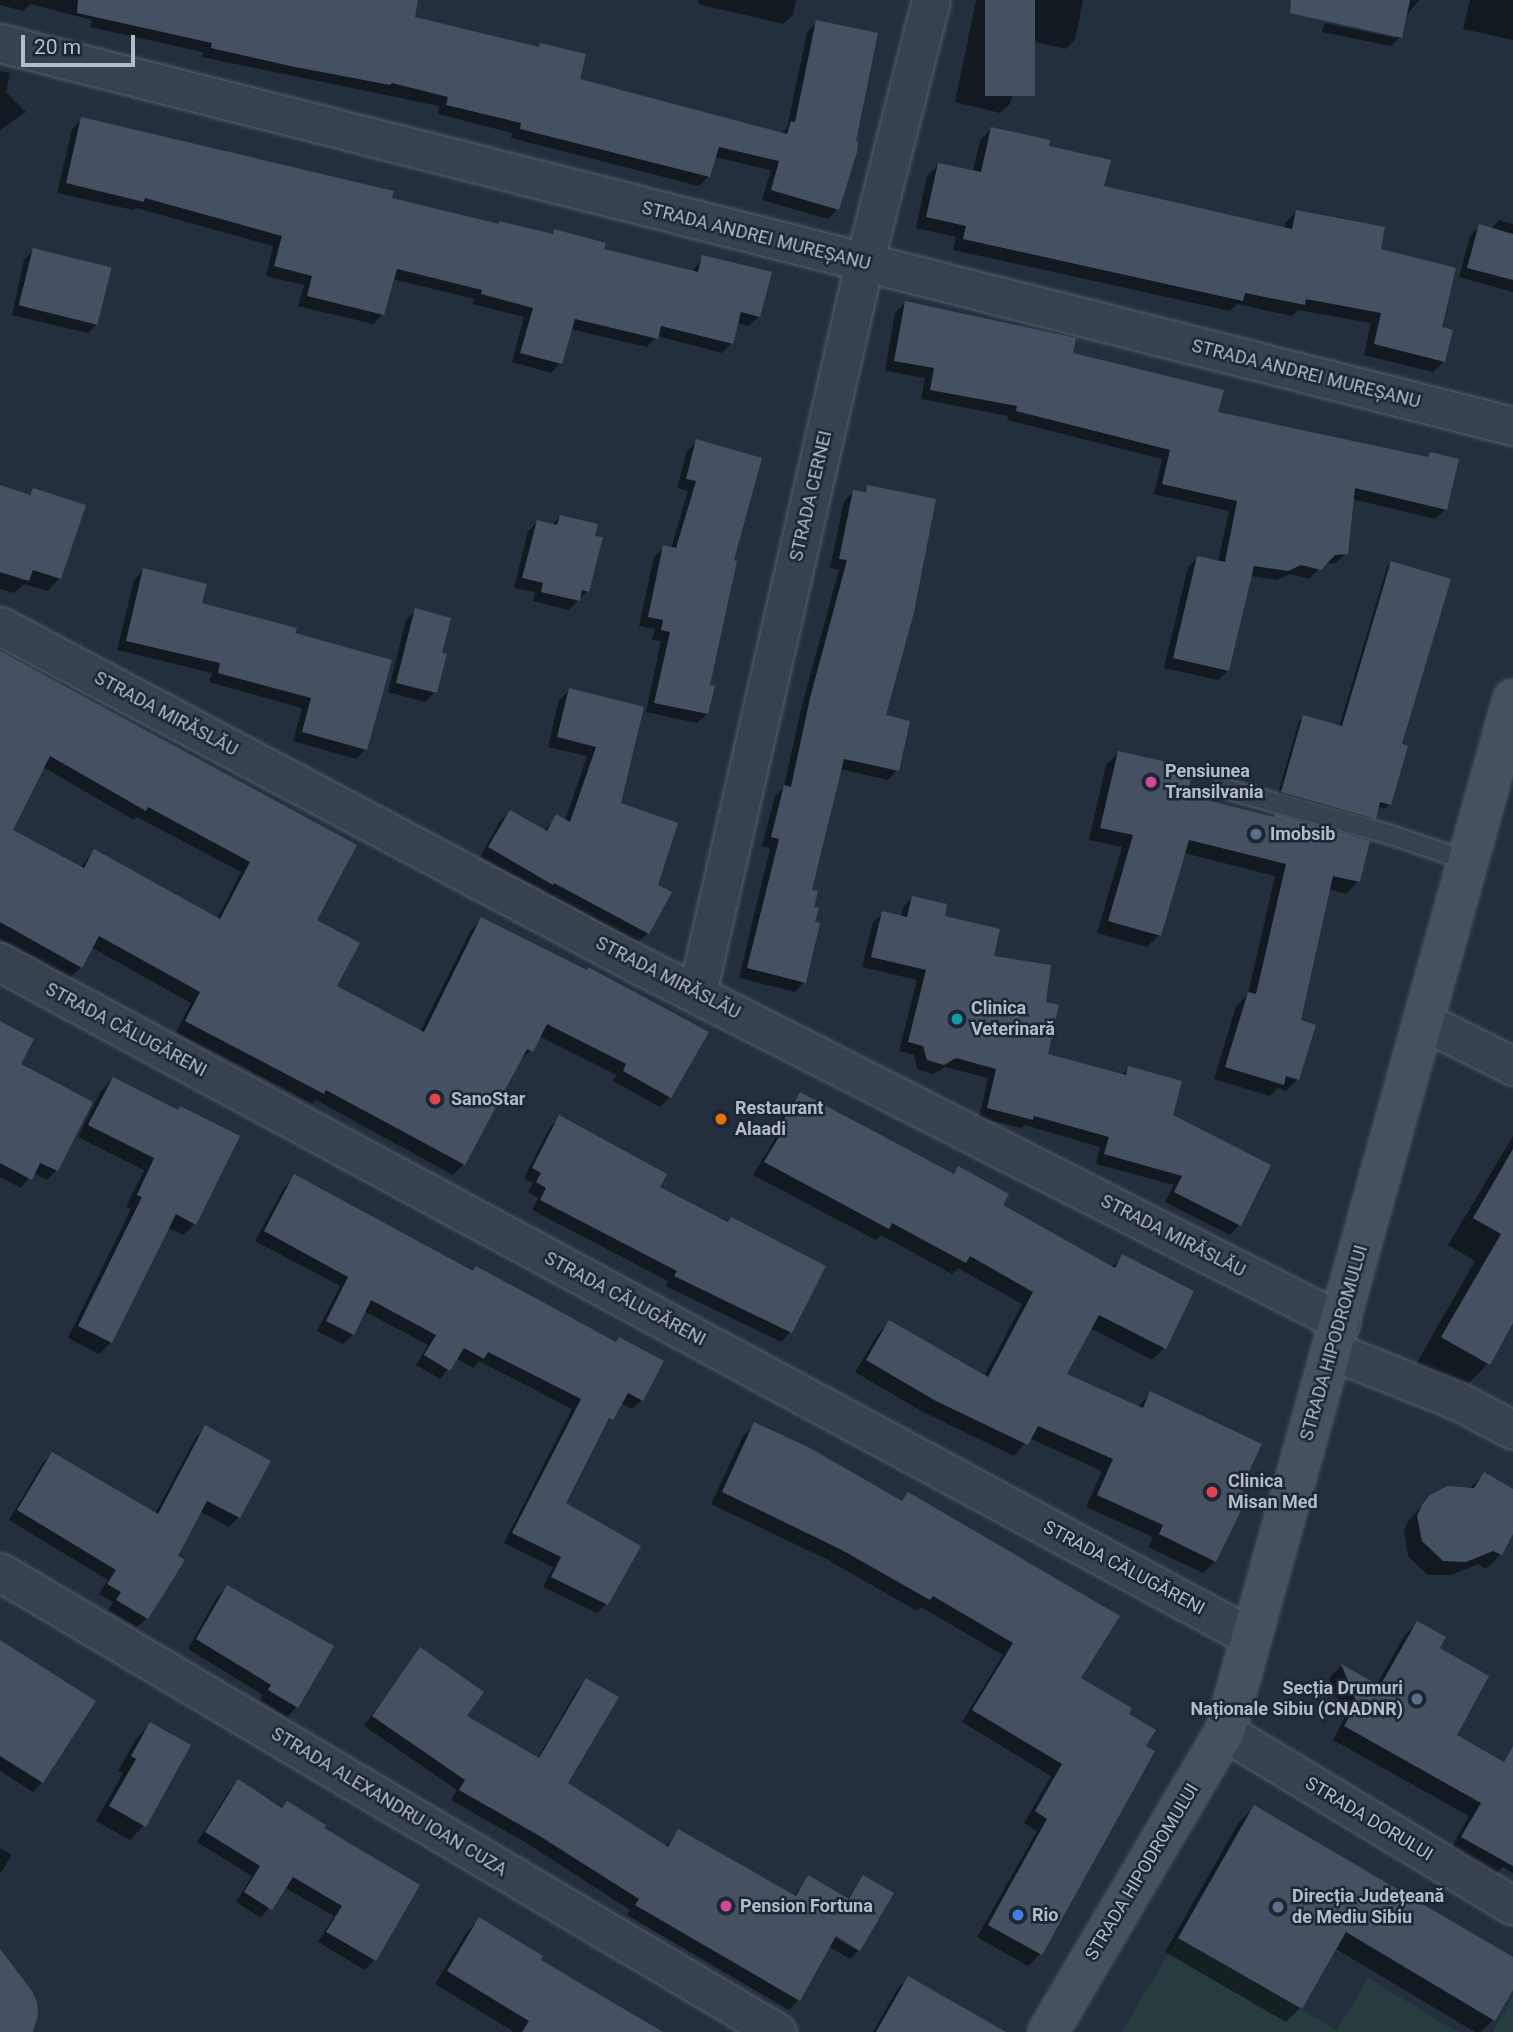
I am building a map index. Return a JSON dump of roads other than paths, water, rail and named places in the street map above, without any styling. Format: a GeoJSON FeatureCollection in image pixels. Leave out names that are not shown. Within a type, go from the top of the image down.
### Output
{"type":"FeatureCollection","features":[{"type":"Feature","properties":{"kind":"street","name":"STRADA CERNEI"},"geometry":{"type":"LineString","coordinates":[[697,993],[864,264],[931,0]]}},
{"type":"Feature","properties":{"kind":"street","name":"STRADA ANDREI MUREȘANU"},"geometry":{"type":"LineString","coordinates":[[0,43],[864,264],[1513,426]]}},
{"type":"Feature","properties":{"kind":"street","name":"STRADA MIRĂSLĂU"},"geometry":{"type":"LineString","coordinates":[[0,626],[643,967],[697,993],[1513,1430]]}},
{"type":"Feature","properties":{"kind":"street","name":"STRADA HIPODROMULUI"},"geometry":{"type":"LineString","coordinates":[[1048,2032],[1225,1732],[1513,699]]}},
{"type":"Feature","properties":{"kind":"street","name":"STRADA CĂLUGĂRENI"},"geometry":{"type":"LineString","coordinates":[[0,962],[1251,1637]]}},
{"type":"Feature","properties":{"kind":"street"},"geometry":{"type":"LineString","coordinates":[[1423,1021],[1513,1066]]}},
{"type":"Feature","properties":{"kind":"street","name":"STRADA ALEXANDRU IOAN CUZA"},"geometry":{"type":"LineString","coordinates":[[0,1572],[777,2032]]}},
{"type":"Feature","properties":{"kind":"street","name":"STRADA DORULUI"},"geometry":{"type":"LineString","coordinates":[[1225,1732],[1513,1906]]}},
{"type":"Feature","properties":{"kind":"lane"},"geometry":{"type":"LineString","coordinates":[[1222,788],[1398,837],[1468,861]]}},
{"type":"Feature","properties":{"kind":"place","name":"Pensiunea Transilvania"},"geometry":{"type":"Point","coordinates":[1151,782]}},
{"type":"Feature","properties":{"kind":"place","name":"Imobsib"},"geometry":{"type":"Point","coordinates":[1256,834]}},
{"type":"Feature","properties":{"kind":"place","name":"Clinica Veterinară"},"geometry":{"type":"Point","coordinates":[957,1019]}},
{"type":"Feature","properties":{"kind":"place","name":"SanoStar"},"geometry":{"type":"Point","coordinates":[435,1099]}},
{"type":"Feature","properties":{"kind":"place","name":"Restaurant Alaadi"},"geometry":{"type":"Point","coordinates":[721,1119]}},
{"type":"Feature","properties":{"kind":"place","name":"Clinica Misan Med"},"geometry":{"type":"Point","coordinates":[1212,1492]}},
{"type":"Feature","properties":{"kind":"place","name":"Secția Drumuri Naționale Sibiu (CNADNR)"},"geometry":{"type":"Point","coordinates":[1417,1699]}},
{"type":"Feature","properties":{"kind":"place","name":"Pension Fortuna"},"geometry":{"type":"Point","coordinates":[726,1906]}},
{"type":"Feature","properties":{"kind":"place","name":"Direcția Județeană de Mediu Sibiu"},"geometry":{"type":"Point","coordinates":[1278,1907]}},
{"type":"Feature","properties":{"kind":"place","name":"Rio"},"geometry":{"type":"Point","coordinates":[1018,1915]}}]}
